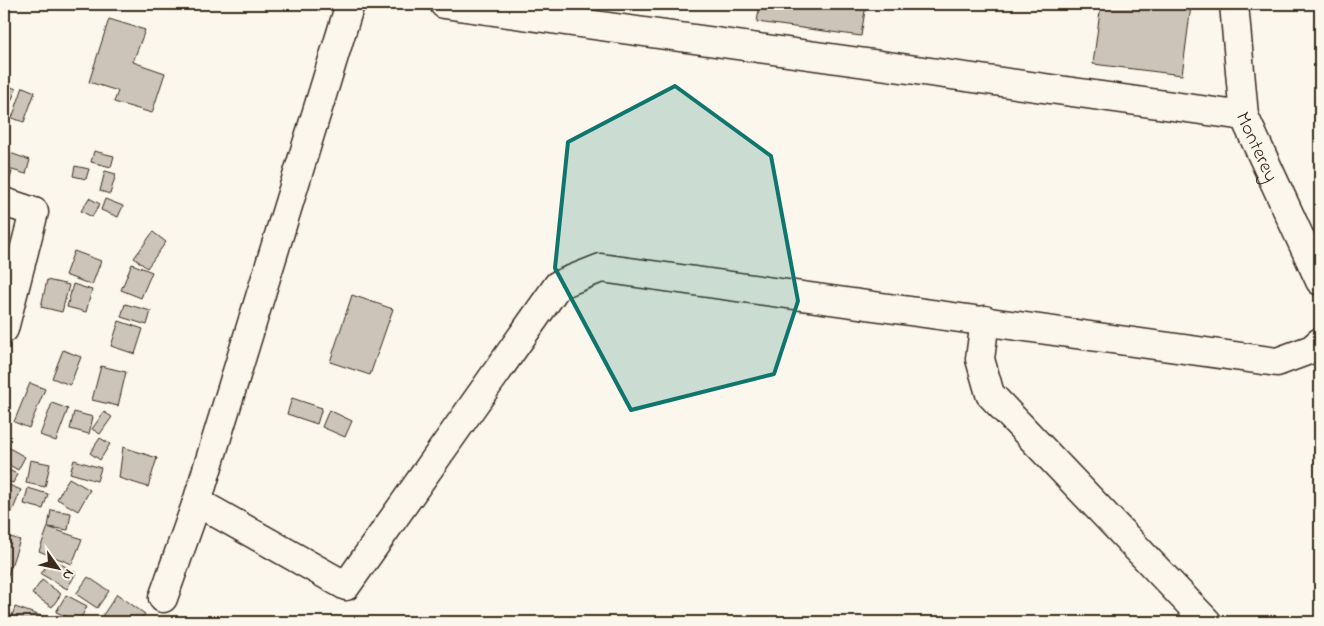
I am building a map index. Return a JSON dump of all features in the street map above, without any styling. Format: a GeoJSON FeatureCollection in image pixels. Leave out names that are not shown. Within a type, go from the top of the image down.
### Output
{"type":"FeatureCollection","features":[{"type":"Feature","properties":{"kind":"street"},"geometry":{"type":"LineString","coordinates":[[163,598],[196,502],[350,4]]}},
{"type":"Feature","properties":{"kind":"street"},"geometry":{"type":"LineString","coordinates":[[444,4],[1244,116]]}},
{"type":"Feature","properties":{"kind":"street","name":"Monterey"},"geometry":{"type":"LineString","coordinates":[[1234,4],[1244,116],[1320,281]]}},
{"type":"Feature","properties":{"kind":"street"},"geometry":{"type":"LineString","coordinates":[[4,202],[34,212],[4,328]]}},
{"type":"Feature","properties":{"kind":"street"},"geometry":{"type":"LineString","coordinates":[[196,502],[346,586],[558,285],[601,268],[1277,362],[1312,349],[1320,342]]}},
{"type":"Feature","properties":{"kind":"street"},"geometry":{"type":"LineString","coordinates":[[985,320],[980,359],[990,394],[1206,622]]}},
{"type":"Feature","properties":{"kind":"highlighted area"},"geometry":{"type":"Polygon","coordinates":[[[675,86],[771,156],[798,301],[774,374],[631,410],[555,268],[568,142],[675,86]]]}},
{"type":"Feature","properties":{"kind":"building"},"geometry":{"type":"Polygon","coordinates":[[[760,4],[866,4],[861,36],[757,22],[760,4]]]}},
{"type":"Feature","properties":{"kind":"building"},"geometry":{"type":"Polygon","coordinates":[[[1101,4],[1191,6],[1182,75],[1093,64],[1101,4]]]}},
{"type":"Feature","properties":{"kind":"building"},"geometry":{"type":"Polygon","coordinates":[[[109,19],[145,30],[133,62],[165,73],[152,113],[114,102],[118,91],[89,82],[109,19]]]}},
{"type":"Feature","properties":{"kind":"building"},"geometry":{"type":"Polygon","coordinates":[[[4,84],[16,89],[5,117],[4,116],[4,84]]]}},
{"type":"Feature","properties":{"kind":"building"},"geometry":{"type":"Polygon","coordinates":[[[23,87],[35,92],[24,122],[12,118],[23,87]]]}},
{"type":"Feature","properties":{"kind":"building"},"geometry":{"type":"Polygon","coordinates":[[[94,151],[114,156],[111,167],[91,162],[94,151]]]}},
{"type":"Feature","properties":{"kind":"building"},"geometry":{"type":"Polygon","coordinates":[[[10,153],[30,160],[26,174],[5,168],[10,153]]]}},
{"type":"Feature","properties":{"kind":"building"},"geometry":{"type":"Polygon","coordinates":[[[75,166],[89,169],[86,179],[73,176],[75,166]]]}},
{"type":"Feature","properties":{"kind":"building"},"geometry":{"type":"Polygon","coordinates":[[[4,170],[12,172],[7,188],[4,187],[4,170]]]}},
{"type":"Feature","properties":{"kind":"building"},"geometry":{"type":"Polygon","coordinates":[[[105,171],[116,174],[110,194],[100,191],[105,171]]]}},
{"type":"Feature","properties":{"kind":"building"},"geometry":{"type":"Polygon","coordinates":[[[89,198],[100,204],[92,217],[81,211],[89,198]]]}},
{"type":"Feature","properties":{"kind":"building"},"geometry":{"type":"Polygon","coordinates":[[[105,199],[123,206],[118,217],[101,210],[105,199]]]}},
{"type":"Feature","properties":{"kind":"building"},"geometry":{"type":"Polygon","coordinates":[[[4,215],[10,215],[8,245],[4,244],[4,215]]]}},
{"type":"Feature","properties":{"kind":"building"},"geometry":{"type":"Polygon","coordinates":[[[153,232],[166,242],[147,268],[134,258],[153,232]]]}},
{"type":"Feature","properties":{"kind":"building"},"geometry":{"type":"Polygon","coordinates":[[[74,251],[101,261],[92,285],[65,275],[74,251]]]}},
{"type":"Feature","properties":{"kind":"building"},"geometry":{"type":"Polygon","coordinates":[[[132,264],[152,272],[141,298],[121,290],[132,264]]]}},
{"type":"Feature","properties":{"kind":"building"},"geometry":{"type":"Polygon","coordinates":[[[47,280],[69,285],[62,312],[41,307],[47,280]]]}},
{"type":"Feature","properties":{"kind":"building"},"geometry":{"type":"Polygon","coordinates":[[[73,284],[92,290],[86,312],[67,307],[73,284]]]}},
{"type":"Feature","properties":{"kind":"building"},"geometry":{"type":"Polygon","coordinates":[[[352,295],[393,309],[370,375],[330,362],[352,295]]]}},
{"type":"Feature","properties":{"kind":"building"},"geometry":{"type":"Polygon","coordinates":[[[125,304],[151,311],[147,325],[121,317],[125,304]]]}},
{"type":"Feature","properties":{"kind":"building"},"geometry":{"type":"Polygon","coordinates":[[[119,321],[143,329],[135,354],[111,346],[119,321]]]}},
{"type":"Feature","properties":{"kind":"building"},"geometry":{"type":"Polygon","coordinates":[[[63,350],[81,357],[70,385],[52,378],[63,350]]]}},
{"type":"Feature","properties":{"kind":"building"},"geometry":{"type":"Polygon","coordinates":[[[101,366],[126,372],[118,406],[92,400],[101,366]]]}},
{"type":"Feature","properties":{"kind":"building"},"geometry":{"type":"Polygon","coordinates":[[[30,383],[45,389],[29,428],[14,422],[30,383]]]}},
{"type":"Feature","properties":{"kind":"building"},"geometry":{"type":"Polygon","coordinates":[[[292,398],[322,408],[317,424],[287,414],[292,398]]]}},
{"type":"Feature","properties":{"kind":"building"},"geometry":{"type":"Polygon","coordinates":[[[52,403],[68,409],[56,441],[40,435],[52,403]]]}},
{"type":"Feature","properties":{"kind":"building"},"geometry":{"type":"Polygon","coordinates":[[[329,410],[352,421],[345,437],[322,427],[329,410]]]}},
{"type":"Feature","properties":{"kind":"building"},"geometry":{"type":"Polygon","coordinates":[[[74,412],[93,417],[89,434],[70,429],[74,412]]]}},
{"type":"Feature","properties":{"kind":"building"},"geometry":{"type":"Polygon","coordinates":[[[104,412],[112,417],[100,434],[92,429],[104,412]]]}},
{"type":"Feature","properties":{"kind":"building"},"geometry":{"type":"Polygon","coordinates":[[[100,438],[110,444],[100,460],[90,453],[100,438]]]}},
{"type":"Feature","properties":{"kind":"building"},"geometry":{"type":"Polygon","coordinates":[[[4,445],[25,457],[18,470],[4,462],[4,445]]]}},
{"type":"Feature","properties":{"kind":"building"},"geometry":{"type":"Polygon","coordinates":[[[123,447],[157,458],[148,487],[119,478],[123,447]]]}},
{"type":"Feature","properties":{"kind":"building"},"geometry":{"type":"Polygon","coordinates":[[[30,460],[50,464],[45,487],[26,483],[30,460]]]}},
{"type":"Feature","properties":{"kind":"building"},"geometry":{"type":"Polygon","coordinates":[[[74,460],[101,468],[97,481],[70,473],[74,460]]]}},
{"type":"Feature","properties":{"kind":"building"},"geometry":{"type":"Polygon","coordinates":[[[4,468],[17,474],[13,483],[4,480],[4,468]]]}},
{"type":"Feature","properties":{"kind":"building"},"geometry":{"type":"Polygon","coordinates":[[[69,478],[90,490],[78,511],[57,499],[69,478]]]}},
{"type":"Feature","properties":{"kind":"building"},"geometry":{"type":"Polygon","coordinates":[[[9,485],[21,490],[12,512],[4,509],[4,498],[9,485]]]}},
{"type":"Feature","properties":{"kind":"building"},"geometry":{"type":"Polygon","coordinates":[[[28,488],[48,494],[43,509],[24,504],[28,488]]]}},
{"type":"Feature","properties":{"kind":"building"},"geometry":{"type":"Polygon","coordinates":[[[51,510],[71,513],[68,530],[48,527],[51,510]]]}},
{"type":"Feature","properties":{"kind":"building"},"geometry":{"type":"Polygon","coordinates":[[[48,527],[82,539],[72,564],[39,551],[48,527]]]}},
{"type":"Feature","properties":{"kind":"building"},"geometry":{"type":"Polygon","coordinates":[[[4,535],[20,540],[7,578],[4,577],[4,535]]]}},
{"type":"Feature","properties":{"kind":"building"},"geometry":{"type":"Polygon","coordinates":[[[51,558],[76,573],[67,589],[41,574],[51,558]]]}},
{"type":"Feature","properties":{"kind":"building"},"geometry":{"type":"Polygon","coordinates":[[[88,577],[109,591],[97,608],[76,594],[88,577]]]}},
{"type":"Feature","properties":{"kind":"building"},"geometry":{"type":"Polygon","coordinates":[[[42,580],[61,594],[52,607],[32,594],[42,580]]]}},
{"type":"Feature","properties":{"kind":"building"},"geometry":{"type":"Polygon","coordinates":[[[117,594],[145,614],[139,622],[106,622],[101,618],[117,594]]]}},
{"type":"Feature","properties":{"kind":"building"},"geometry":{"type":"Polygon","coordinates":[[[66,595],[87,606],[79,622],[56,612],[66,595]]]}},
{"type":"Feature","properties":{"kind":"building"},"geometry":{"type":"Polygon","coordinates":[[[15,607],[47,618],[46,622],[10,622],[15,607]]]}}]}
